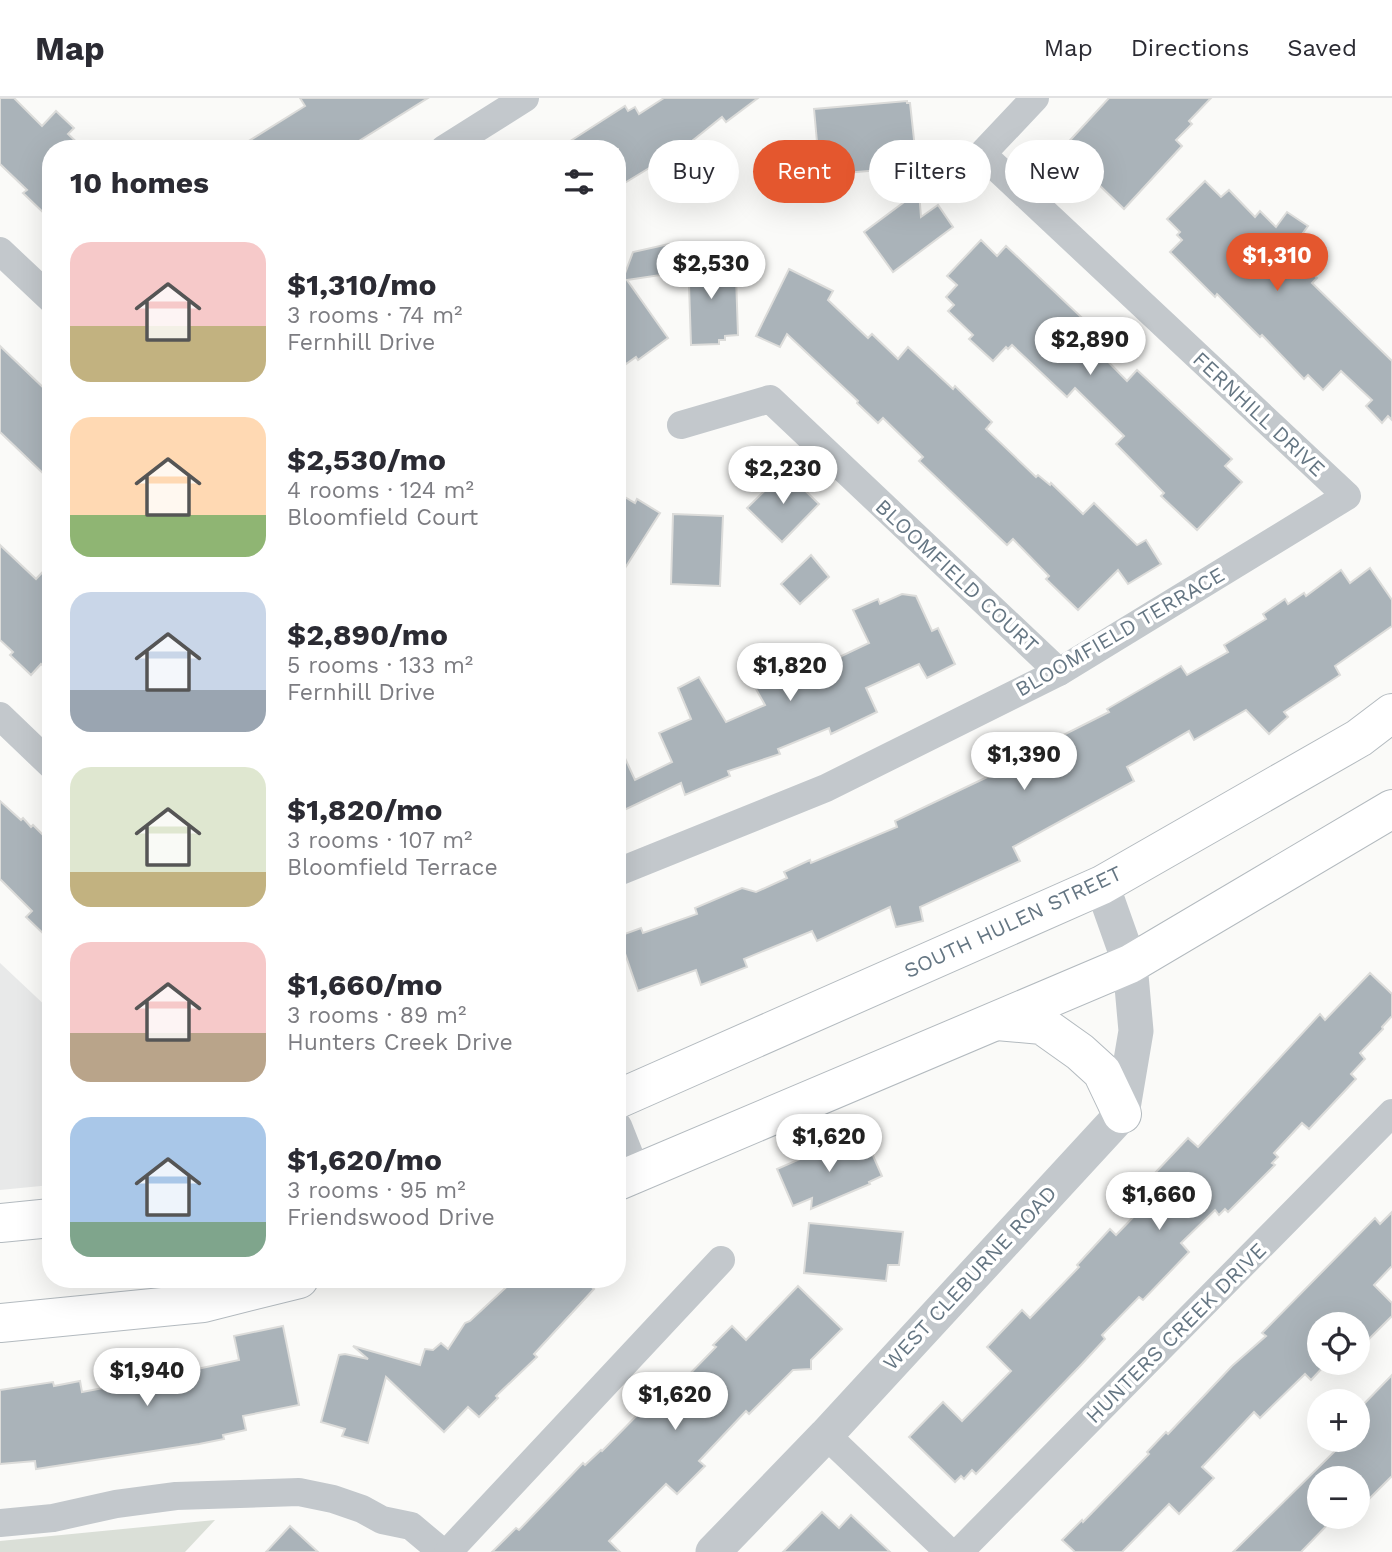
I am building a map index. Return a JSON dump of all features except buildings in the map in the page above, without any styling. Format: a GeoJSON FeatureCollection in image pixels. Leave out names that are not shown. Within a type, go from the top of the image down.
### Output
{"type":"FeatureCollection","features":[{"type":"Feature","properties":{"kind":"main road","name":"SOUTH HULEN STREET"},"geometry":{"type":"LineString","coordinates":[[626,1095],[1102,885],[1359,737],[1392,713]]}},
{"type":"Feature","properties":{"kind":"main road"},"geometry":{"type":"LineString","coordinates":[[627,1177],[1130,964],[1392,809]]}},
{"type":"Feature","properties":{"kind":"main road"},"geometry":{"type":"LineString","coordinates":[[997,1021],[1042,1025],[1080,1052],[1102,1072],[1122,1114]]}},
{"type":"Feature","properties":{"kind":"main road"},"geometry":{"type":"LineString","coordinates":[[0,1223],[42,1219]]}},
{"type":"Feature","properties":{"kind":"main road"},"geometry":{"type":"LineString","coordinates":[[0,1323],[203,1303],[263,1288]]}},
{"type":"Feature","properties":{"kind":"street"},"geometry":{"type":"LineString","coordinates":[[458,140],[525,98]]}},
{"type":"Feature","properties":{"kind":"street","name":"FERNHILL DRIVE"},"geometry":{"type":"LineString","coordinates":[[1035,98],[982,154],[1347,496]]}},
{"type":"Feature","properties":{"kind":"street"},"geometry":{"type":"LineString","coordinates":[[0,251],[42,291]]}},
{"type":"Feature","properties":{"kind":"street","name":"BLOOMFIELD COURT"},"geometry":{"type":"LineString","coordinates":[[681,425],[770,398],[1059,672]]}},
{"type":"Feature","properties":{"kind":"street","name":"BLOOMFIELD TERRACE"},"geometry":{"type":"LineString","coordinates":[[626,869],[826,788],[1059,672],[1347,496]]}},
{"type":"Feature","properties":{"kind":"street"},"geometry":{"type":"LineString","coordinates":[[0,716],[42,756]]}},
{"type":"Feature","properties":{"kind":"street"},"geometry":{"type":"LineString","coordinates":[[1102,885],[1130,964],[1136,1031],[1122,1114]]}},
{"type":"Feature","properties":{"kind":"street","name":"HUNTERS CREEK DRIVE"},"geometry":{"type":"LineString","coordinates":[[959,1552],[1392,1113]]}},
{"type":"Feature","properties":{"kind":"street","name":"WEST CLEBURNE ROAD"},"geometry":{"type":"LineString","coordinates":[[713,1552],[826,1435],[1122,1114]]}},
{"type":"Feature","properties":{"kind":"street"},"geometry":{"type":"LineString","coordinates":[[448,1552],[721,1260]]}},
{"type":"Feature","properties":{"kind":"street"},"geometry":{"type":"LineString","coordinates":[[826,1435],[949,1552]]}},
{"type":"Feature","properties":{"kind":"street"},"geometry":{"type":"LineString","coordinates":[[0,1523],[53,1518],[116,1504],[176,1496],[299,1492],[332,1499],[362,1509],[382,1520],[411,1526],[442,1552]]}},
{"type":"Feature","properties":{"kind":"shaded area"},"geometry":{"type":"Polygon","coordinates":[[[0,963],[42,1003],[42,1186],[0,1190],[0,963]]]}},
{"type":"Feature","properties":{"kind":"shaded area"},"geometry":{"type":"Polygon","coordinates":[[[215,1520],[185,1552],[0,1552],[0,1541],[215,1520]]]}}]}
